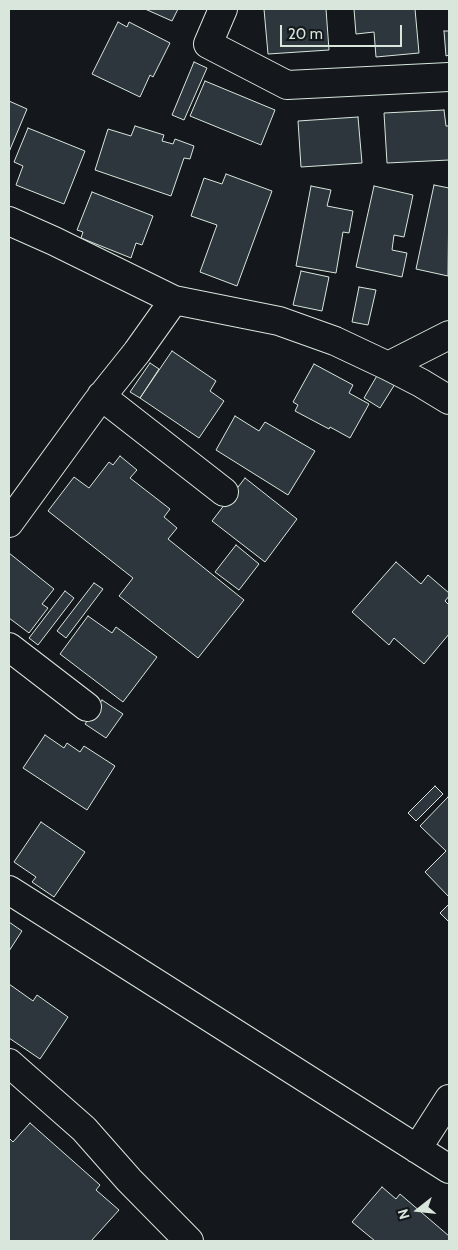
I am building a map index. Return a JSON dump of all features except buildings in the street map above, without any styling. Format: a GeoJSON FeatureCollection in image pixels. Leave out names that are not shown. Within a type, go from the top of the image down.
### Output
{"type":"FeatureCollection","features":[{"type":"Feature","properties":{"kind":"street"},"geometry":{"type":"LineString","coordinates":[[223,9],[208,44],[286,85],[449,77]]}},
{"type":"Feature","properties":{"kind":"street"},"geometry":{"type":"LineString","coordinates":[[9,221],[174,300],[279,321],[335,341],[421,383],[449,400]]}},
{"type":"Feature","properties":{"kind":"street"},"geometry":{"type":"LineString","coordinates":[[9,523],[101,396],[137,352],[174,300]]}},
{"type":"Feature","properties":{"kind":"street"},"geometry":{"type":"LineString","coordinates":[[388,366],[449,335]]}},
{"type":"Feature","properties":{"kind":"street"},"geometry":{"type":"LineString","coordinates":[[101,396],[224,492]]}},
{"type":"Feature","properties":{"kind":"street"},"geometry":{"type":"LineString","coordinates":[[9,647],[87,707]]}},
{"type":"Feature","properties":{"kind":"street"},"geometry":{"type":"LineString","coordinates":[[9,890],[449,1169]]}},
{"type":"Feature","properties":{"kind":"street"},"geometry":{"type":"LineString","coordinates":[[9,1063],[84,1129],[129,1180],[188,1241]]}},
{"type":"Feature","properties":{"kind":"street"},"geometry":{"type":"LineString","coordinates":[[416,1149],[449,1099]]}}]}
